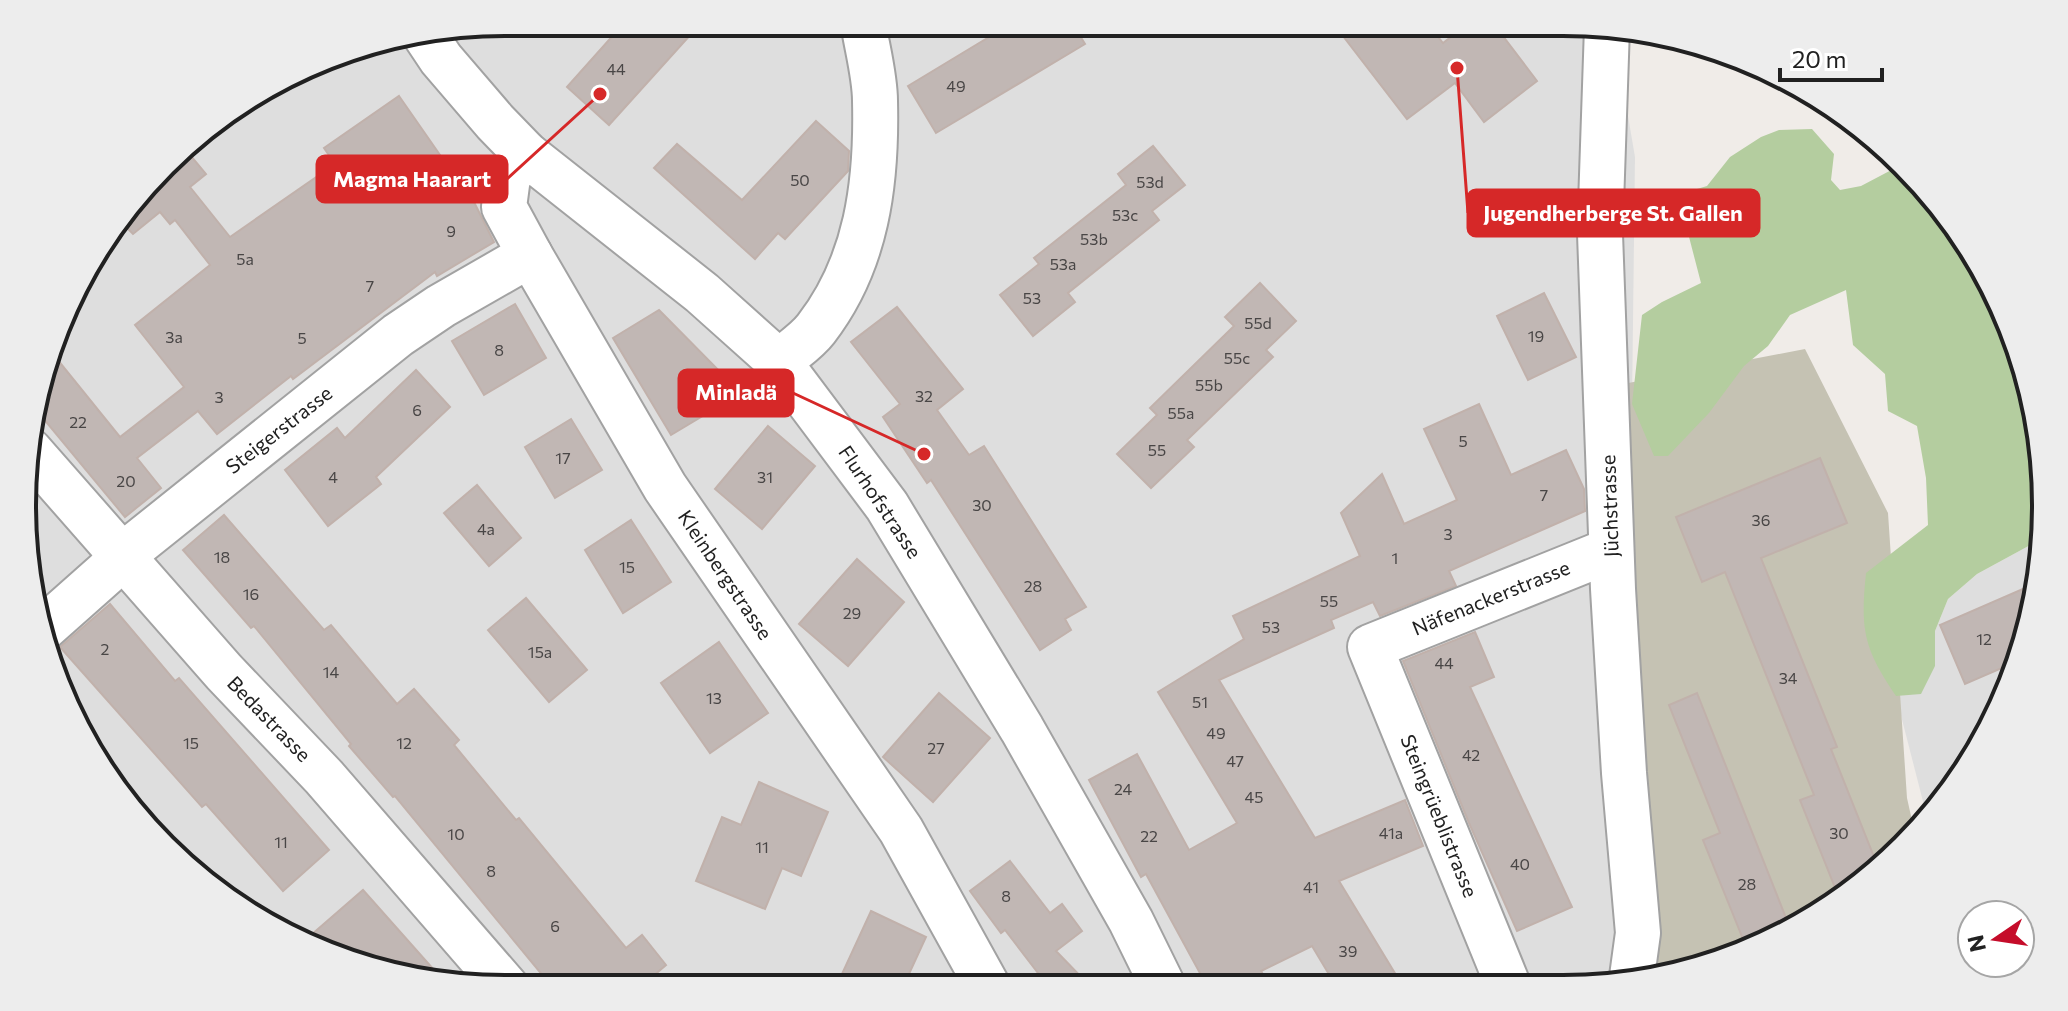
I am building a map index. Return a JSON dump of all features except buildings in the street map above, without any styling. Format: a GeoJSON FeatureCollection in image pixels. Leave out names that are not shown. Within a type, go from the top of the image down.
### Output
{"type":"FeatureCollection","features":[{"type":"Feature","properties":{"kind":"street"},"geometry":{"type":"LineString","coordinates":[[779,362],[816,329],[846,283],[864,236],[872,185],[876,99],[865,36]]}},
{"type":"Feature","properties":{"kind":"street","name":"Jüchstrasse"},"geometry":{"type":"LineString","coordinates":[[1607,38],[1600,234],[1611,550],[1624,773],[1638,933],[1633,970]]}},
{"type":"Feature","properties":{"kind":"street","name":"Flurhofstrasse"},"geometry":{"type":"LineString","coordinates":[[431,42],[486,112],[526,154],[702,293],[779,362],[887,506],[1022,729],[1131,921],[1158,975]]}},
{"type":"Feature","properties":{"kind":"street","name":"Kleinbergstrasse"},"geometry":{"type":"LineString","coordinates":[[526,154],[508,177],[504,207],[530,255],[665,487],[901,830],[981,975]]}},
{"type":"Feature","properties":{"kind":"street","name":"Steigerstrasse"},"geometry":{"type":"LineString","coordinates":[[51,622],[123,555],[398,335],[441,306],[530,255]]}},
{"type":"Feature","properties":{"kind":"street","name":"Bedastrasse"},"geometry":{"type":"LineString","coordinates":[[38,460],[224,672],[324,777],[495,975]]}},
{"type":"Feature","properties":{"kind":"street","name":"Näfenackerstrasse"},"geometry":{"type":"LineString","coordinates":[[1370,647],[1611,550]]}},
{"type":"Feature","properties":{"kind":"street","name":"Steingrüeblistrasse"},"geometry":{"type":"LineString","coordinates":[[1370,647],[1504,975]]}},
{"type":"Feature","properties":{"kind":"shaded area"},"geometry":{"type":"Polygon","coordinates":[[[506,36],[1593,37],[1615,39],[1635,157],[1625,971],[1562,975],[506,975],[414,966],[355,950],[298,927],[245,896],[196,858],[153,815],[115,766],[84,713],[52,627],[37,536],[40,444],[61,355],[84,298],[99,271],[153,196],[220,133],[298,84],[384,52],[444,40],[506,36]]]}},
{"type":"Feature","properties":{"kind":"shaded area"},"geometry":{"type":"Polygon","coordinates":[[[1805,349],[1888,513],[1907,798],[1912,819],[1848,878],[1797,912],[1770,927],[1713,950],[1648,967],[1618,385],[1805,349]]]}},
{"type":"Feature","properties":{"kind":"shaded area"},"geometry":{"type":"Polygon","coordinates":[[[2030,545],[2016,627],[1996,685],[1969,740],[1924,804],[1896,696],[1935,666],[1935,631],[1948,599],[1977,574],[2030,545]]]}},
{"type":"Feature","properties":{"kind":"green space"},"geometry":{"type":"Polygon","coordinates":[[[1812,129],[1834,154],[1831,180],[1840,190],[1861,186],[1890,171],[1915,196],[1953,245],[1984,298],[2016,384],[2031,475],[2030,545],[1977,574],[1948,599],[1935,631],[1935,666],[1921,694],[1896,696],[1877,665],[1864,625],[1866,573],[1928,525],[1926,478],[1917,426],[1888,411],[1885,374],[1853,345],[1846,290],[1790,315],[1768,346],[1744,366],[1709,413],[1668,456],[1654,456],[1632,404],[1642,315],[1701,283],[1688,233],[1657,230],[1660,200],[1707,186],[1730,157],[1761,137],[1779,130],[1812,129]]]}},
{"type":"Feature","properties":{"kind":"place","name":"Jugendherberge St. Gallen"},"geometry":{"type":"Point","coordinates":[1457,68]}},
{"type":"Feature","properties":{"kind":"place","name":"Magma Haarart"},"geometry":{"type":"Point","coordinates":[600,94]}},
{"type":"Feature","properties":{"kind":"place","name":"Minladä"},"geometry":{"type":"Point","coordinates":[924,454]}}]}
